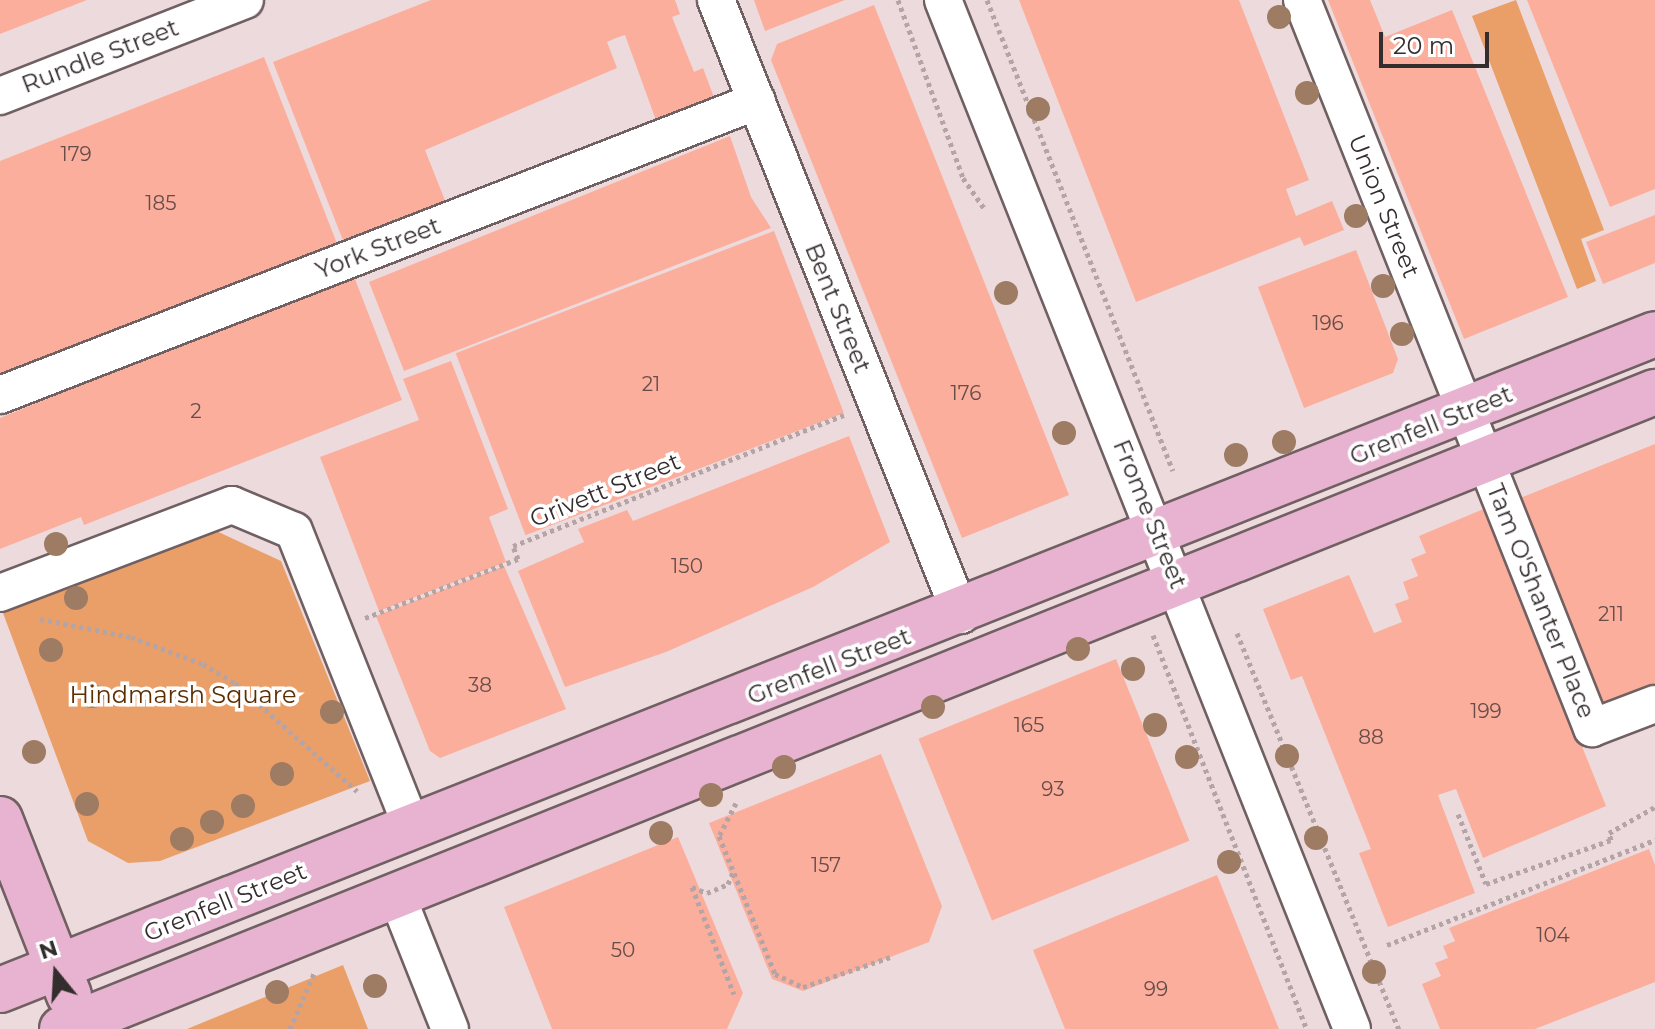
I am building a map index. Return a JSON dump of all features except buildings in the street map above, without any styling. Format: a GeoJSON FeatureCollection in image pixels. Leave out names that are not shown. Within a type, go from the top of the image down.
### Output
{"type":"FeatureCollection","features":[{"type":"Feature","properties":{"kind":"main road","name":"Grenfell Street"},"geometry":{"type":"LineString","coordinates":[[0,990],[961,615],[1655,334]]}},
{"type":"Feature","properties":{"kind":"main road"},"geometry":{"type":"LineString","coordinates":[[0,819],[58,967],[75,1027],[1655,392]]}},
{"type":"Feature","properties":{"kind":"street","name":"Rundle Street"},"geometry":{"type":"LineString","coordinates":[[0,96],[245,0]]}},
{"type":"Feature","properties":{"kind":"street","name":"Bent Street"},"geometry":{"type":"LineString","coordinates":[[716,0],[961,615]]}},
{"type":"Feature","properties":{"kind":"street","name":"Frome Street"},"geometry":{"type":"LineString","coordinates":[[943,0],[1179,585],[1352,1029]]}},
{"type":"Feature","properties":{"kind":"street","name":"Union Street"},"geometry":{"type":"LineString","coordinates":[[1302,0],[1466,411]]}},
{"type":"Feature","properties":{"kind":"street","name":"York Street"},"geometry":{"type":"LineString","coordinates":[[0,395],[757,101]]}},
{"type":"Feature","properties":{"kind":"street","name":"Tam O'Shanter Place"},"geometry":{"type":"LineString","coordinates":[[1466,411],[1592,728],[1655,704]]}},
{"type":"Feature","properties":{"kind":"street"},"geometry":{"type":"LineString","coordinates":[[0,593],[232,505],[294,531],[412,828]]}},
{"type":"Feature","properties":{"kind":"street"},"geometry":{"type":"LineString","coordinates":[[397,896],[450,1029]]}},
{"type":"Feature","properties":{"kind":"path","name":"Grivett Street"},"geometry":{"type":"LineString","coordinates":[[364,618],[518,559],[513,546],[876,402]]}},
{"type":"Feature","properties":{"kind":"path"},"geometry":{"type":"LineString","coordinates":[[31,618],[94,627],[203,664],[235,683],[361,794]]}},
{"type":"Feature","properties":{"kind":"path"},"geometry":{"type":"LineString","coordinates":[[741,794],[719,836],[775,974],[803,987],[890,957]]}},
{"type":"Feature","properties":{"kind":"path"},"geometry":{"type":"LineString","coordinates":[[1458,814],[1486,884],[1611,840],[1609,833],[1655,807]]}},
{"type":"Feature","properties":{"kind":"path"},"geometry":{"type":"LineString","coordinates":[[1387,945],[1655,840]]}},
{"type":"Feature","properties":{"kind":"path"},"geometry":{"type":"LineString","coordinates":[[733,871],[728,884],[707,893],[692,887],[734,994]]}},
{"type":"Feature","properties":{"kind":"path"},"geometry":{"type":"LineString","coordinates":[[290,1029],[319,962]]}},
{"type":"Feature","properties":{"kind":"green space"},"geometry":{"type":"Polygon","coordinates":[[[1516,0],[1604,230],[1581,239],[1596,281],[1577,289],[1472,16],[1516,0]]]}},
{"type":"Feature","properties":{"kind":"green space","name":"Hindmarsh Square"},"geometry":{"type":"Polygon","coordinates":[[[210,528],[281,561],[370,781],[160,861],[128,863],[88,841],[0,605],[210,528]]]}},
{"type":"Feature","properties":{"kind":"green space"},"geometry":{"type":"Polygon","coordinates":[[[343,965],[368,1029],[187,1029],[343,965]]]}}]}
